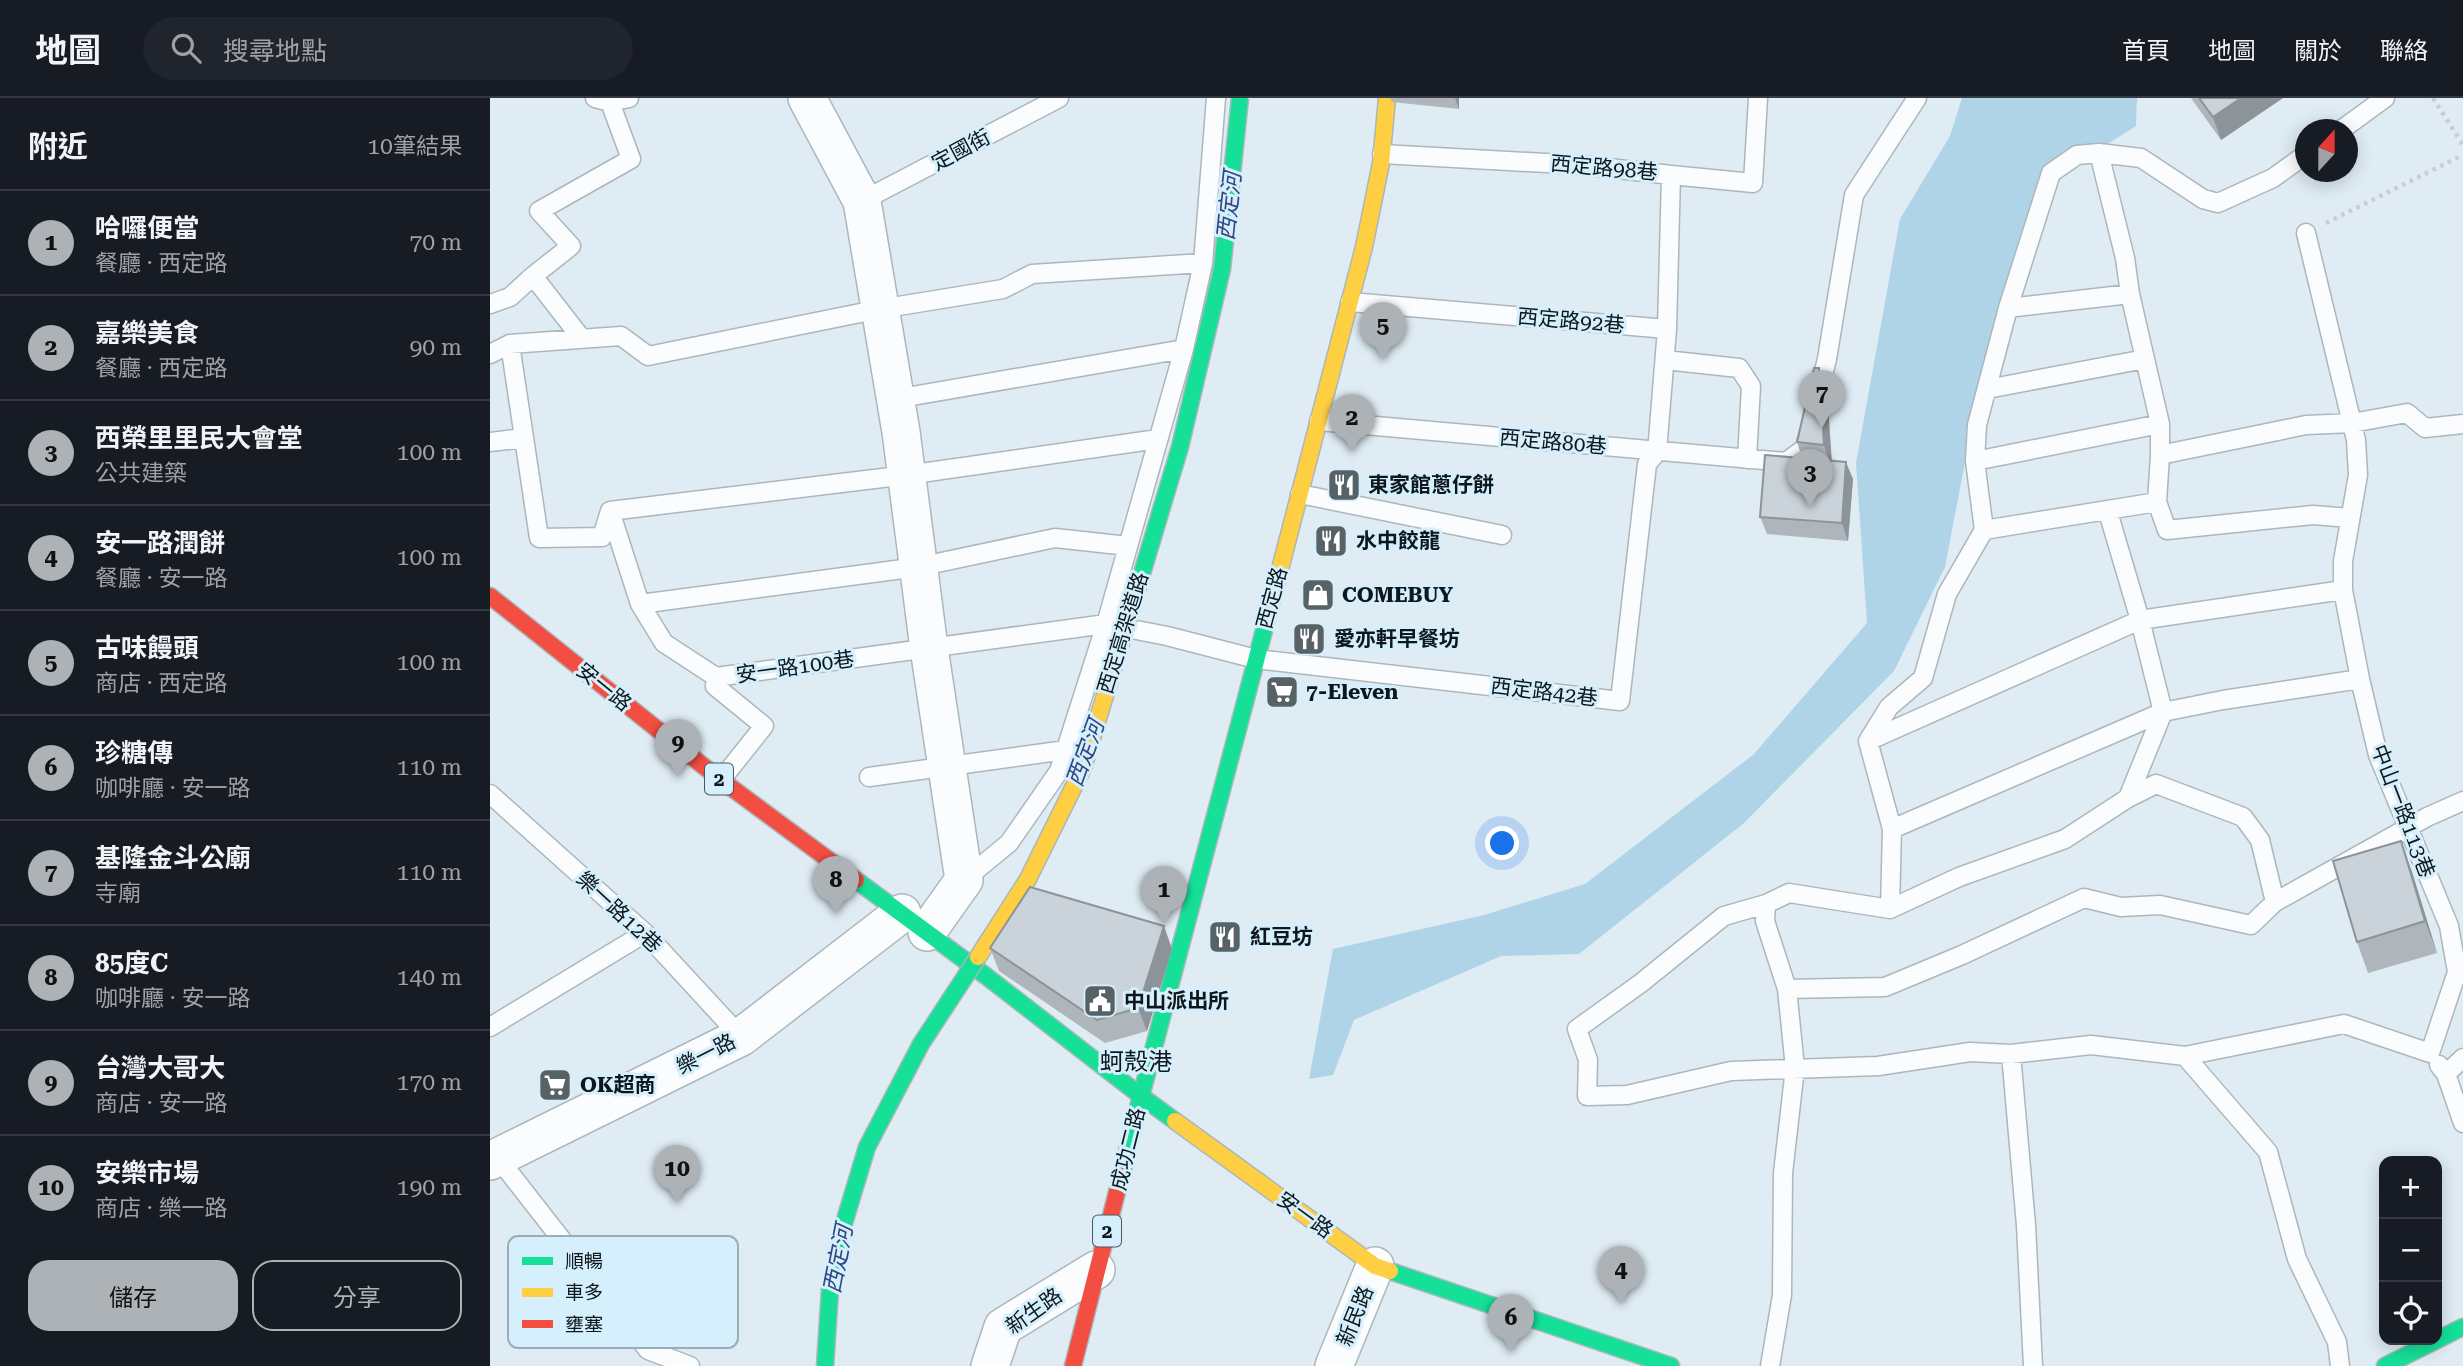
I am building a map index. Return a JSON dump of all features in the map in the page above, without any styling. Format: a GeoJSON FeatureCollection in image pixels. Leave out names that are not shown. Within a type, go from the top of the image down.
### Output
{"type":"FeatureCollection","features":[{"type":"Feature","properties":{"kind":"street"},"geometry":{"type":"LineString","coordinates":[[807,98],[862,201],[907,475],[929,648],[964,880],[928,933]]}},
{"type":"Feature","properties":{"kind":"street","name":"西定高架道路"},"geometry":{"type":"LineString","coordinates":[[825,1366],[830,1290],[853,1190],[867,1147],[921,1044],[1028,879],[1083,768],[1180,447],[1219,281],[1240,98]]}},
{"type":"Feature","properties":{"kind":"street","name":"西定路"},"geometry":{"type":"LineString","coordinates":[[1142,1096],[1372,213],[1382,154],[1387,98]]}},
{"type":"Feature","properties":{"kind":"street","name":"安一路"},"geometry":{"type":"LineString","coordinates":[[490,596],[721,780],[986,976],[1142,1096],[1375,1266],[1671,1366]]}},
{"type":"Feature","properties":{"kind":"street","name":"樂一路"},"geometry":{"type":"LineString","coordinates":[[493,1155],[741,1037],[928,933]]}},
{"type":"Feature","properties":{"kind":"street","name":"成功二路"},"geometry":{"type":"LineString","coordinates":[[1073,1366],[1142,1096]]}},
{"type":"Feature","properties":{"kind":"street","name":"新民路"},"geometry":{"type":"LineString","coordinates":[[1334,1366],[1375,1266]]}},
{"type":"Feature","properties":{"kind":"street","name":"新生路"},"geometry":{"type":"LineString","coordinates":[[990,1366],[1003,1327],[1096,1270]]}},
{"type":"Feature","properties":{"kind":"street"},"geometry":{"type":"LineString","coordinates":[[2389,1364],[2463,1329]]}},
{"type":"Feature","properties":{"kind":"street"},"geometry":{"type":"LineString","coordinates":[[2424,1366],[2463,1329]]}},
{"type":"Feature","properties":{"kind":"lane"},"geometry":{"type":"LineString","coordinates":[[490,304],[510,297],[571,246],[539,211],[632,159],[603,100],[629,98]]}},
{"type":"Feature","properties":{"kind":"lane","name":"定國街"},"geometry":{"type":"LineString","coordinates":[[862,201],[1059,98]]}},
{"type":"Feature","properties":{"kind":"lane"},"geometry":{"type":"LineString","coordinates":[[964,880],[1009,843],[1059,771],[1066,750],[1184,349],[1203,263],[1216,98]]}},
{"type":"Feature","properties":{"kind":"lane"},"geometry":{"type":"LineString","coordinates":[[1671,175],[1753,183],[1758,98]]}},
{"type":"Feature","properties":{"kind":"lane","name":"西定路80巷"},"geometry":{"type":"LineString","coordinates":[[1319,421],[1786,462],[1805,448],[1827,359],[1854,195],[1917,98]]}},
{"type":"Feature","properties":{"kind":"lane"},"geometry":{"type":"LineString","coordinates":[[2356,119],[2385,98]]}},
{"type":"Feature","properties":{"kind":"lane"},"geometry":{"type":"LineString","coordinates":[[1889,909],[1892,829],[1868,741],[1889,708],[1923,678],[1947,594],[1984,530],[1975,461],[1977,425],[2008,308],[2052,173],[2077,155],[2099,153],[2141,158],[2203,199],[2218,203],[2273,178],[2295,162]]}},
{"type":"Feature","properties":{"kind":"lane"},"geometry":{"type":"LineString","coordinates":[[2099,153],[2126,258],[2130,295],[2160,424],[2157,502],[2167,530],[2313,514],[2350,518]]}},
{"type":"Feature","properties":{"kind":"lane","name":"西定路98巷"},"geometry":{"type":"LineString","coordinates":[[1382,154],[1582,165],[1671,175],[1667,329]]}},
{"type":"Feature","properties":{"kind":"lane","name":"中山一路113巷"},"geometry":{"type":"LineString","coordinates":[[2306,233],[2356,440],[2358,475],[2343,561],[2343,590],[2360,679],[2378,755],[2408,828],[2456,923],[2457,972],[2430,1053]]}},
{"type":"Feature","properties":{"kind":"lane"},"geometry":{"type":"LineString","coordinates":[[490,354],[510,344],[621,336],[648,356],[880,309],[1003,289],[1032,274],[1203,263]]}},
{"type":"Feature","properties":{"kind":"lane"},"geometry":{"type":"LineString","coordinates":[[533,276],[582,339]]}},
{"type":"Feature","properties":{"kind":"lane"},"geometry":{"type":"LineString","coordinates":[[2008,308],[2130,295]]}},
{"type":"Feature","properties":{"kind":"lane","name":"西定路92巷"},"geometry":{"type":"LineString","coordinates":[[1350,302],[1667,329]]}},
{"type":"Feature","properties":{"kind":"lane"},"geometry":{"type":"LineString","coordinates":[[1657,452],[1667,329]]}},
{"type":"Feature","properties":{"kind":"lane"},"geometry":{"type":"LineString","coordinates":[[510,344],[539,538],[602,537],[610,510]]}},
{"type":"Feature","properties":{"kind":"lane"},"geometry":{"type":"LineString","coordinates":[[895,399],[1184,349]]}},
{"type":"Feature","properties":{"kind":"lane"},"geometry":{"type":"LineString","coordinates":[[1987,390],[2145,359]]}},
{"type":"Feature","properties":{"kind":"lane"},"geometry":{"type":"LineString","coordinates":[[1665,360],[1739,368],[1751,386],[1747,459]]}},
{"type":"Feature","properties":{"kind":"lane"},"geometry":{"type":"LineString","coordinates":[[2160,455],[2306,425],[2352,423],[2407,413],[2425,428],[2463,424]]}},
{"type":"Feature","properties":{"kind":"lane"},"geometry":{"type":"LineString","coordinates":[[1975,461],[2160,424]]}},
{"type":"Feature","properties":{"kind":"lane"},"geometry":{"type":"LineString","coordinates":[[490,442],[524,438]]}},
{"type":"Feature","properties":{"kind":"lane"},"geometry":{"type":"LineString","coordinates":[[610,510],[907,475],[1158,439]]}},
{"type":"Feature","properties":{"kind":"lane","name":"西定路42巷"},"geometry":{"type":"LineString","coordinates":[[1256,659],[1620,701],[1647,464],[1657,452]]}},
{"type":"Feature","properties":{"kind":"lane"},"geometry":{"type":"LineString","coordinates":[[1300,494],[1502,534]]}},
{"type":"Feature","properties":{"kind":"lane"},"geometry":{"type":"LineString","coordinates":[[1984,530],[2157,502]]}},
{"type":"Feature","properties":{"kind":"lane"},"geometry":{"type":"LineString","coordinates":[[610,510],[640,604],[664,643],[716,677]]}},
{"type":"Feature","properties":{"kind":"lane"},"geometry":{"type":"LineString","coordinates":[[2108,512],[2140,620],[2163,712],[2128,799]]}},
{"type":"Feature","properties":{"kind":"lane"},"geometry":{"type":"LineString","coordinates":[[640,604],[918,567],[1055,538],[1128,546]]}},
{"type":"Feature","properties":{"kind":"lane"},"geometry":{"type":"LineString","coordinates":[[1868,741],[2140,620],[2343,590]]}},
{"type":"Feature","properties":{"kind":"lane","name":"安一路100巷"},"geometry":{"type":"LineString","coordinates":[[721,780],[764,726],[715,686],[716,677],[1105,624],[1167,636],[1256,659]]}},
{"type":"Feature","properties":{"kind":"lane"},"geometry":{"type":"LineString","coordinates":[[1892,829],[2163,712],[2360,679]]}},
{"type":"Feature","properties":{"kind":"lane"},"geometry":{"type":"LineString","coordinates":[[869,777],[1066,750]]}},
{"type":"Feature","properties":{"kind":"lane"},"geometry":{"type":"LineString","coordinates":[[2275,902],[2260,840],[2243,817],[2156,784],[2065,839],[1959,877],[1889,909],[1789,894],[1724,916],[1577,1030],[1588,1060],[1587,1096],[1627,1095],[1731,1071],[1878,1066],[1970,1052],[2011,1054],[2091,1045],[2185,1056],[2344,1024],[2430,1053],[2446,1074],[2463,1123]]}},
{"type":"Feature","properties":{"kind":"lane","name":"樂一路12巷"},"geometry":{"type":"LineString","coordinates":[[490,794],[645,933],[741,1037]]}},
{"type":"Feature","properties":{"kind":"lane"},"geometry":{"type":"LineString","coordinates":[[1787,989],[1885,987],[1962,955],[2084,898],[2121,907],[2160,905],[2251,925],[2275,902],[2408,828],[2463,801]]}},
{"type":"Feature","properties":{"kind":"lane"},"geometry":{"type":"LineString","coordinates":[[1766,904],[1765,921],[1787,989],[1795,1068],[1783,1173],[1782,1295],[1770,1366]]}},
{"type":"Feature","properties":{"kind":"lane"},"geometry":{"type":"LineString","coordinates":[[490,1027],[645,933]]}},
{"type":"Feature","properties":{"kind":"lane"},"geometry":{"type":"LineString","coordinates":[[2011,1054],[2026,1225],[2033,1366]]}},
{"type":"Feature","properties":{"kind":"lane"},"geometry":{"type":"LineString","coordinates":[[2185,1056],[2268,1152],[2297,1259],[2337,1342],[2340,1366]]}},
{"type":"Feature","properties":{"kind":"lane"},"geometry":{"type":"LineString","coordinates":[[2446,1074],[2463,1058]]}},
{"type":"Feature","properties":{"kind":"lane"},"geometry":{"type":"LineString","coordinates":[[493,1155],[557,1236]]}},
{"type":"Feature","properties":{"kind":"lane"},"geometry":{"type":"LineString","coordinates":[[646,1348],[690,1366]]}},
{"type":"Feature","properties":{"kind":"path"},"geometry":{"type":"LineString","coordinates":[[2433,98],[2463,145]]}},
{"type":"Feature","properties":{"kind":"path"},"geometry":{"type":"LineString","coordinates":[[2306,233],[2463,155]]}},
{"type":"Feature","properties":{"kind":"shaded area"},"geometry":{"type":"Polygon","coordinates":[[[1962,98],[2137,98],[2136,126],[2057,176],[1975,410],[1945,567],[1894,671],[1744,823],[1579,954],[1501,956],[1354,1020],[1333,1075],[1309,1079],[1333,949],[1484,915],[1585,884],[1754,754],[1867,623],[1856,463],[1900,219],[1950,136],[1962,98]]]}},
{"type":"Feature","properties":{"kind":"building"},"geometry":{"type":"Polygon","coordinates":[[[2199,98],[2241,98],[2213,117],[2199,98]]]}},
{"type":"Feature","properties":{"kind":"building"},"geometry":{"type":"Polygon","coordinates":[[[1814,368],[1819,368],[1824,445],[1797,442],[1814,368]]]}},
{"type":"Feature","properties":{"kind":"building"},"geometry":{"type":"Polygon","coordinates":[[[1765,455],[1846,462],[1842,523],[1760,517],[1765,455]]]}},
{"type":"Feature","properties":{"kind":"building"},"geometry":{"type":"Polygon","coordinates":[[[2401,841],[2425,921],[2357,942],[2333,861],[2401,841]]]}},
{"type":"Feature","properties":{"kind":"building","name":"中山派出所"},"geometry":{"type":"Polygon","coordinates":[[[1030,887],[1164,926],[1138,1008],[1097,1020],[990,948],[1030,887]]]}},
{"type":"Feature","properties":{"kind":"traffic: fast"},"geometry":{"type":"LineString","coordinates":[[1137,590],[1180,447],[1222,269],[1240,98]]}},
{"type":"Feature","properties":{"kind":"traffic: fast"},"geometry":{"type":"LineString","coordinates":[[1175,1121],[1141,1096],[1267,619]]}},
{"type":"Feature","properties":{"kind":"traffic: fast"},"geometry":{"type":"LineString","coordinates":[[856,880],[1141,1096],[1121,1176]]}},
{"type":"Feature","properties":{"kind":"traffic: fast"},"geometry":{"type":"LineString","coordinates":[[825,1366],[830,1290],[841,1233],[867,1147],[921,1044],[978,957]]}},
{"type":"Feature","properties":{"kind":"traffic: fast"},"geometry":{"type":"LineString","coordinates":[[1390,1271],[1671,1366]]}},
{"type":"Feature","properties":{"kind":"traffic: fast"},"geometry":{"type":"LineString","coordinates":[[2385,1366],[2463,1327]]}},
{"type":"Feature","properties":{"kind":"traffic: slow"},"geometry":{"type":"LineString","coordinates":[[1267,619],[1364,247],[1381,163],[1387,98]]}},
{"type":"Feature","properties":{"kind":"traffic: slow"},"geometry":{"type":"LineString","coordinates":[[978,957],[1028,879],[1083,768],[1137,590]]}},
{"type":"Feature","properties":{"kind":"traffic: slow"},"geometry":{"type":"LineString","coordinates":[[1175,1121],[1375,1266],[1390,1271]]}},
{"type":"Feature","properties":{"kind":"traffic: jam"},"geometry":{"type":"LineString","coordinates":[[490,596],[721,780],[856,880]]}},
{"type":"Feature","properties":{"kind":"traffic: jam"},"geometry":{"type":"LineString","coordinates":[[1073,1366],[1121,1176]]}},
{"type":"Feature","properties":{"kind":"place","name":"古味饅頭"},"geometry":{"type":"Point","coordinates":[1383,360]}},
{"type":"Feature","properties":{"kind":"place","name":"基隆金斗公廟"},"geometry":{"type":"Point","coordinates":[1822,428]}},
{"type":"Feature","properties":{"kind":"place","name":"嘉樂美食"},"geometry":{"type":"Point","coordinates":[1352,452]}},
{"type":"Feature","properties":{"kind":"place","name":"東家館蔥仔餅"},"geometry":{"type":"Point","coordinates":[1344,485]}},
{"type":"Feature","properties":{"kind":"place","name":"西榮里里民大會堂"},"geometry":{"type":"Point","coordinates":[1810,507]}},
{"type":"Feature","properties":{"kind":"place","name":"水中餃龍"},"geometry":{"type":"Point","coordinates":[1331,541]}},
{"type":"Feature","properties":{"kind":"place","name":"COMEBUY"},"geometry":{"type":"Point","coordinates":[1318,595]}},
{"type":"Feature","properties":{"kind":"place","name":"愛亦軒早餐坊"},"geometry":{"type":"Point","coordinates":[1309,639]}},
{"type":"Feature","properties":{"kind":"place","name":"7-Eleven"},"geometry":{"type":"Point","coordinates":[1282,692]}},
{"type":"Feature","properties":{"kind":"place","name":"台灣大哥大"},"geometry":{"type":"Point","coordinates":[678,777]}},
{"type":"Feature","properties":{"kind":"place","name":"85度C"},"geometry":{"type":"Point","coordinates":[836,914]}},
{"type":"Feature","properties":{"kind":"place","name":"哈囉便當"},"geometry":{"type":"Point","coordinates":[1164,924]}},
{"type":"Feature","properties":{"kind":"place","name":"紅豆坊"},"geometry":{"type":"Point","coordinates":[1225,937]}},
{"type":"Feature","properties":{"kind":"place","name":"中山派出所"},"geometry":{"type":"Point","coordinates":[1100,1001]}},
{"type":"Feature","properties":{"kind":"place","name":"OK超商"},"geometry":{"type":"Point","coordinates":[555,1085]}},
{"type":"Feature","properties":{"kind":"place","name":"安樂市場"},"geometry":{"type":"Point","coordinates":[677,1203]}},
{"type":"Feature","properties":{"kind":"place","name":"安一路潤餅"},"geometry":{"type":"Point","coordinates":[1621,1304]}},
{"type":"Feature","properties":{"kind":"place","name":"珍糖傳"},"geometry":{"type":"Point","coordinates":[1511,1352]}},
{"type":"Feature","properties":{"kind":"district","name":"蚵殼港"},"geometry":{"type":"Point","coordinates":[1136,1062]}},
{"type":"Feature","properties":{"kind":"water label","name":"西定河"},"geometry":{"type":"Point","coordinates":[1229,206]}},
{"type":"Feature","properties":{"kind":"water label","name":"西定河"},"geometry":{"type":"Point","coordinates":[1085,753]}},
{"type":"Feature","properties":{"kind":"water label","name":"西定河"},"geometry":{"type":"Point","coordinates":[838,1259]}}]}
